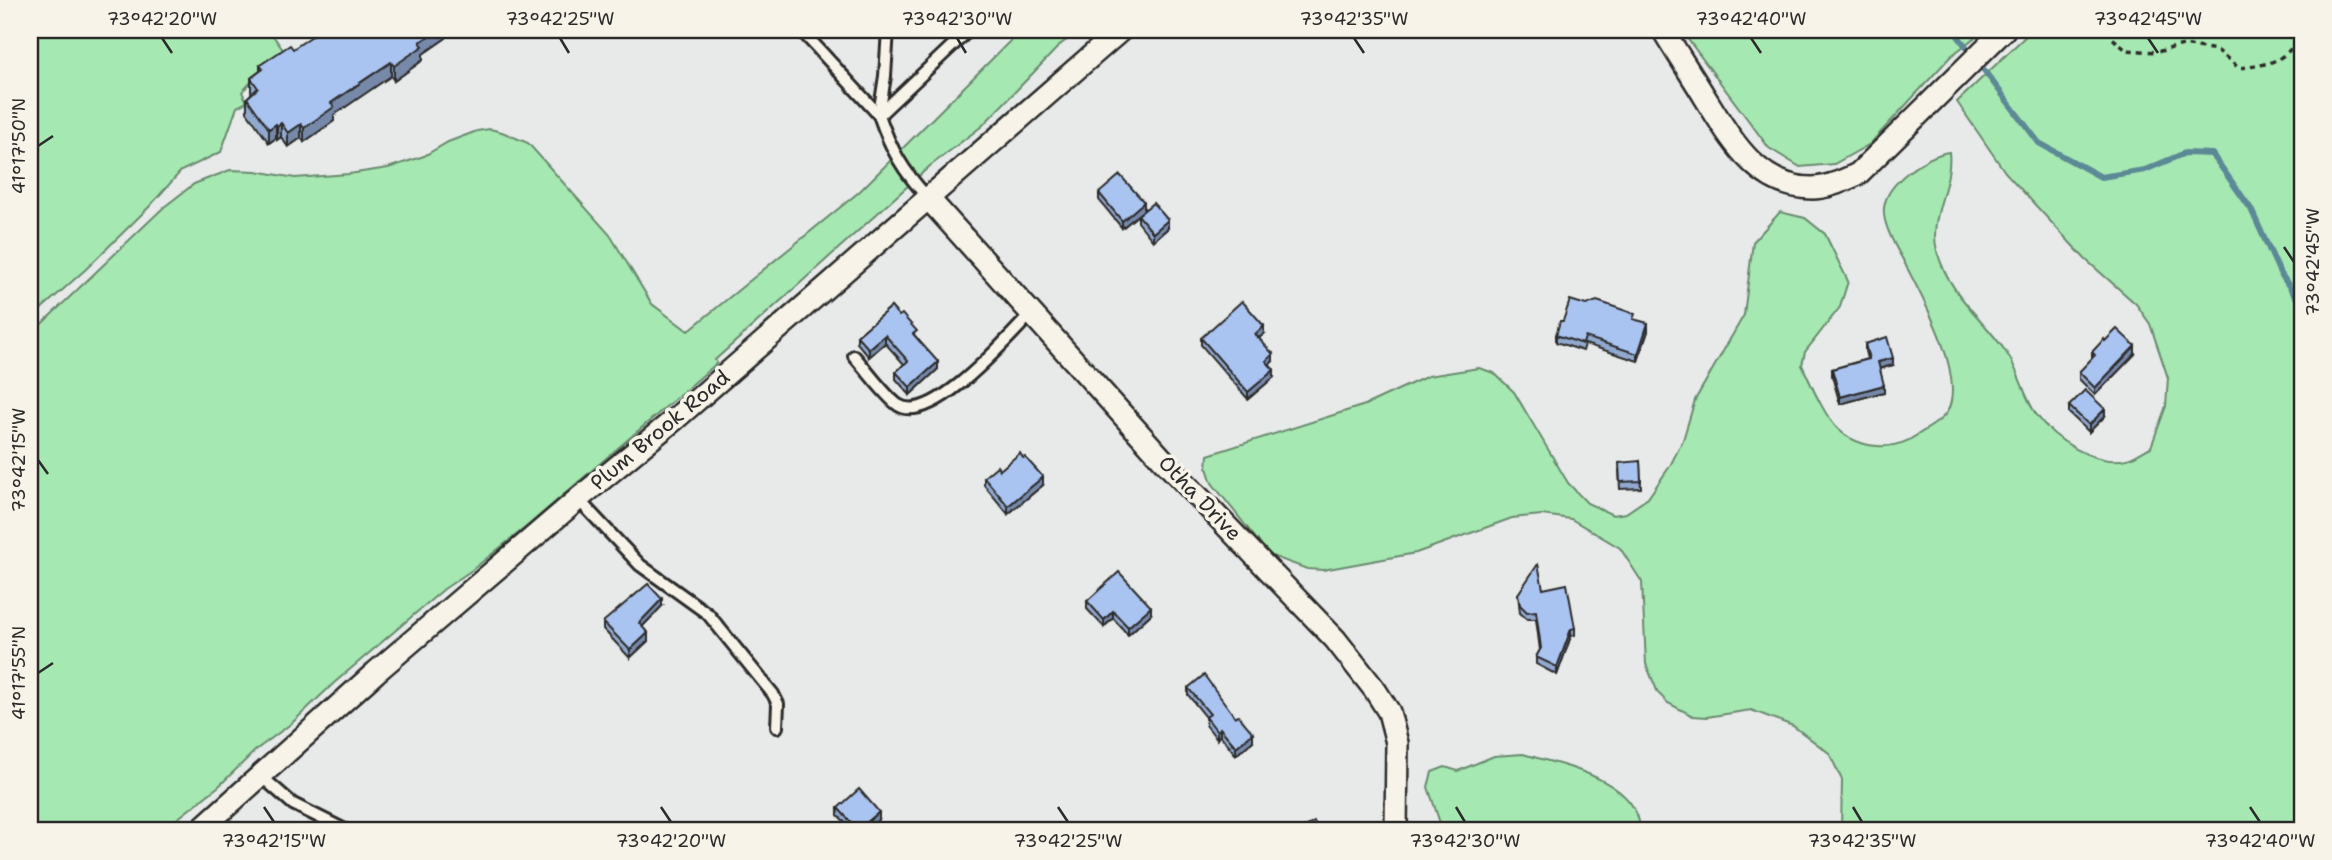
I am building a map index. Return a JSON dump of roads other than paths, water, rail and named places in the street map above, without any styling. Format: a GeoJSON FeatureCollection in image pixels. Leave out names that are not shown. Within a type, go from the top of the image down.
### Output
{"type":"FeatureCollection","features":[{"type":"Feature","properties":{"kind":"street","name":"Plum Brook Road"},"geometry":{"type":"LineString","coordinates":[[200,830],[376,672],[675,419],[1121,30]]}},
{"type":"Feature","properties":{"kind":"street"},"geometry":{"type":"LineString","coordinates":[[1663,30],[1746,158],[1765,175],[1789,185],[1813,188],[1835,184],[1858,174],[2004,30]]}},
{"type":"Feature","properties":{"kind":"street","name":"Otha Drive"},"geometry":{"type":"LineString","coordinates":[[928,198],[1164,461],[1335,639],[1375,690],[1389,712],[1397,743],[1396,830]]}},
{"type":"Feature","properties":{"kind":"lane"},"geometry":{"type":"LineString","coordinates":[[801,30],[879,115],[890,146],[906,174],[928,198]]}},
{"type":"Feature","properties":{"kind":"lane"},"geometry":{"type":"LineString","coordinates":[[879,115],[888,30]]}},
{"type":"Feature","properties":{"kind":"lane"},"geometry":{"type":"LineString","coordinates":[[879,115],[969,30]]}},
{"type":"Feature","properties":{"kind":"lane"},"geometry":{"type":"LineString","coordinates":[[854,356],[897,404],[908,409],[922,407],[936,401],[959,384],[1032,313]]}},
{"type":"Feature","properties":{"kind":"lane"},"geometry":{"type":"LineString","coordinates":[[578,499],[640,565],[708,614],[773,694],[778,704],[777,727]]}},
{"type":"Feature","properties":{"kind":"lane"},"geometry":{"type":"LineString","coordinates":[[261,776],[293,804],[345,830]]}},
{"type":"Feature","properties":{"kind":"waterway"},"geometry":{"type":"LineString","coordinates":[[1960,30],[1958,36],[2039,143],[2101,177],[2145,170],[2185,153],[2212,154],[2251,209],[2279,271],[2302,306]]}}]}
